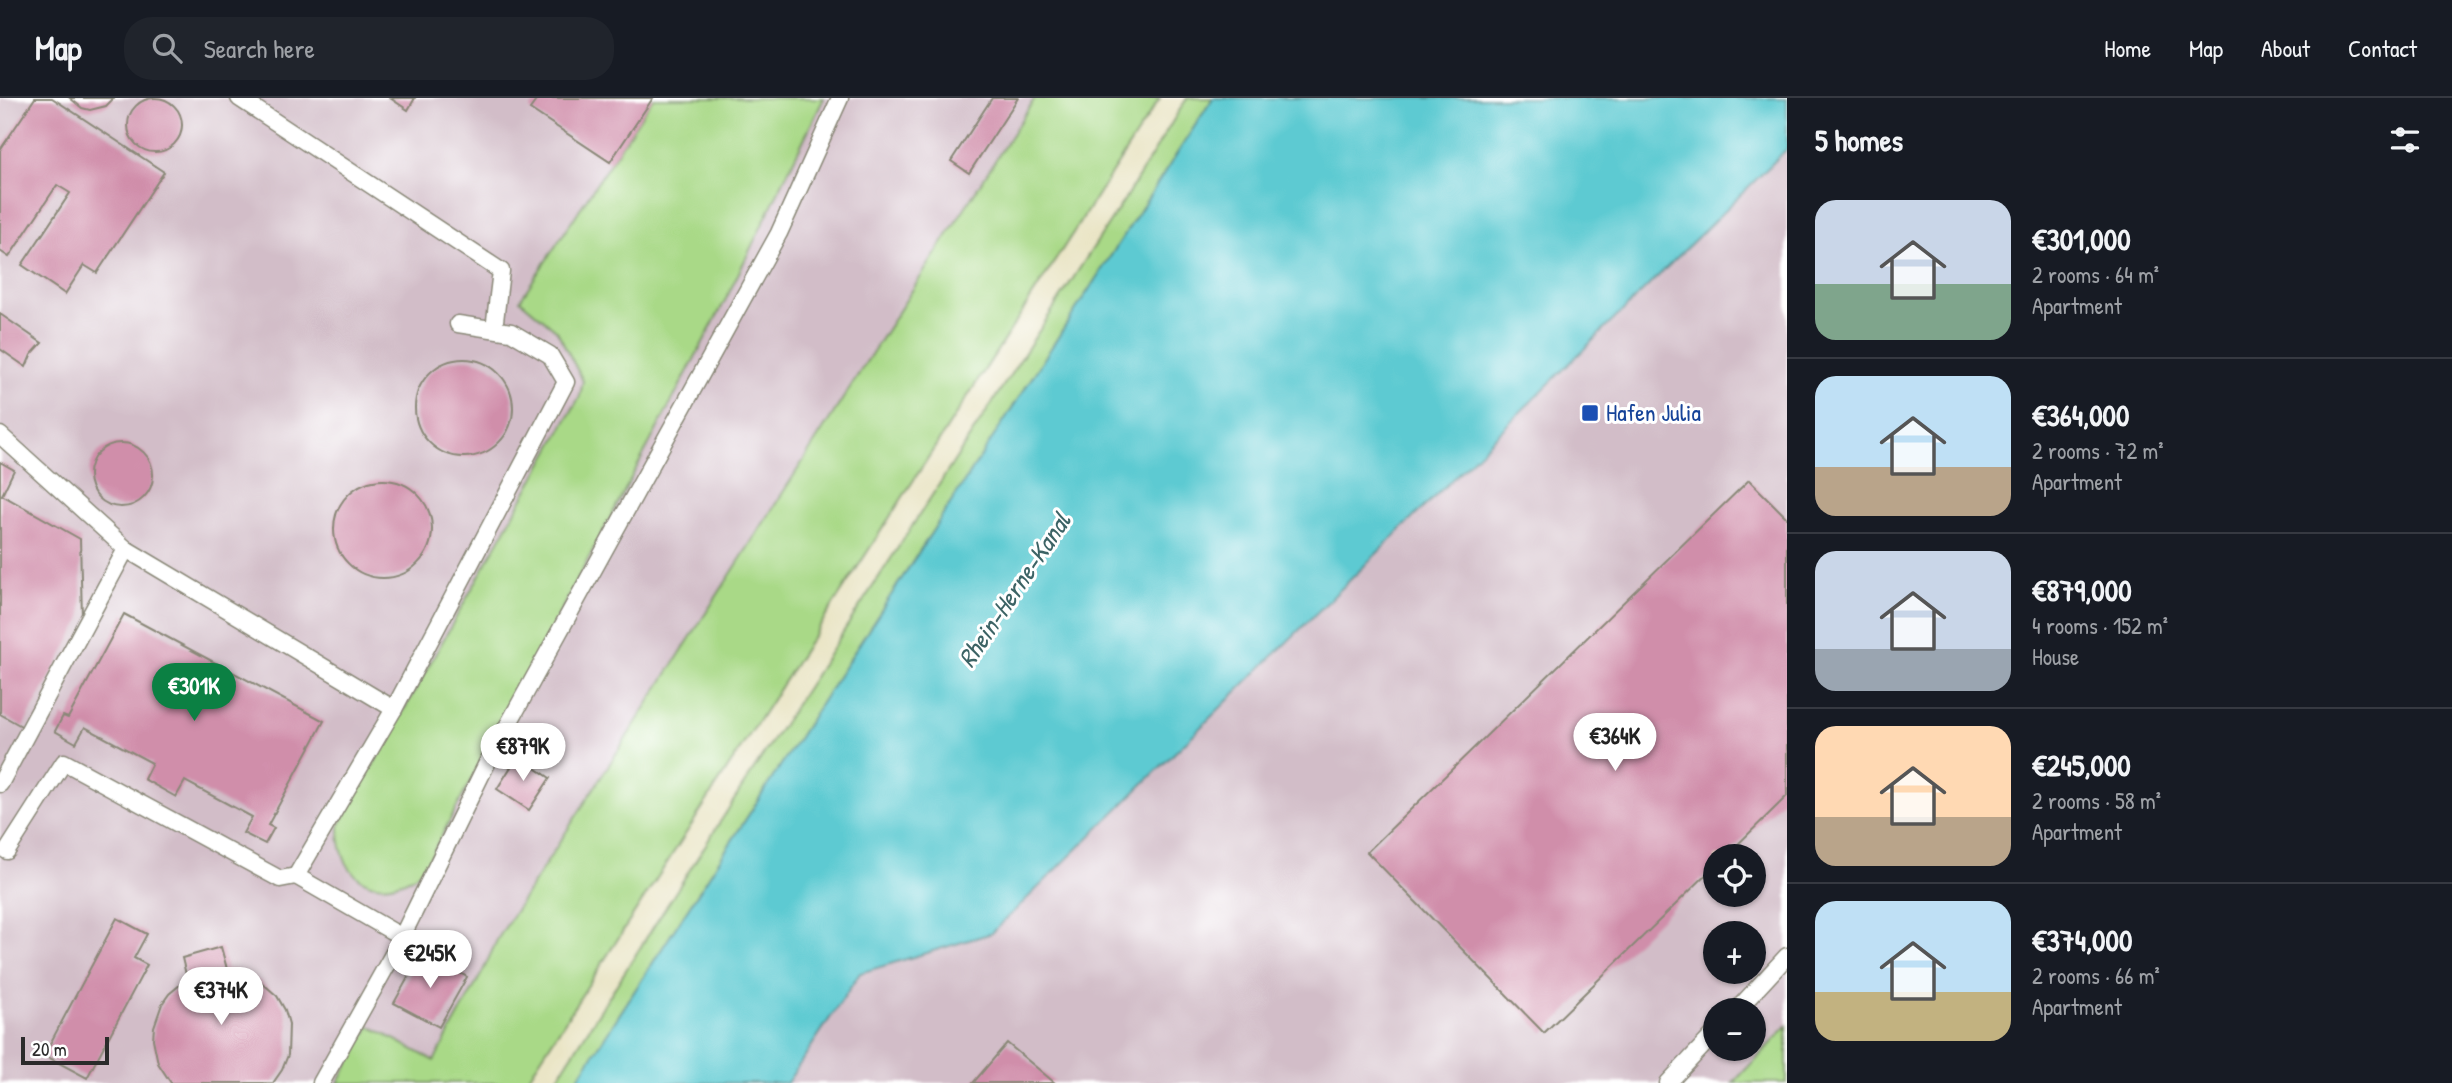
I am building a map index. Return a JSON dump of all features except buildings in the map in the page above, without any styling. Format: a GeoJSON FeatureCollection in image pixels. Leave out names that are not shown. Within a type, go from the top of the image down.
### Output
{"type":"FeatureCollection","features":[{"type":"Feature","properties":{"kind":"lane"},"geometry":{"type":"LineString","coordinates":[[239,98],[501,271],[494,329]]}},
{"type":"Feature","properties":{"kind":"lane"},"geometry":{"type":"LineString","coordinates":[[321,1083],[402,937],[487,763],[779,233],[840,98]]}},
{"type":"Feature","properties":{"kind":"lane"},"geometry":{"type":"LineString","coordinates":[[296,876],[394,709],[566,382],[550,355],[511,332],[458,324]]}},
{"type":"Feature","properties":{"kind":"lane"},"geometry":{"type":"LineString","coordinates":[[0,435],[126,549],[394,709]]}},
{"type":"Feature","properties":{"kind":"lane"},"geometry":{"type":"LineString","coordinates":[[0,784],[126,549]]}},
{"type":"Feature","properties":{"kind":"lane"},"geometry":{"type":"LineString","coordinates":[[2,853],[64,762],[280,879],[296,876],[402,937]]}},
{"type":"Feature","properties":{"kind":"lane"},"geometry":{"type":"LineString","coordinates":[[1748,998],[1787,956]]}},
{"type":"Feature","properties":{"kind":"lane"},"geometry":{"type":"LineString","coordinates":[[1668,1083],[1703,1046]]}},
{"type":"Feature","properties":{"kind":"shaded area"},"geometry":{"type":"Polygon","coordinates":[[[0,98],[1100,98],[484,1083],[0,1083],[0,98]]]}},
{"type":"Feature","properties":{"kind":"shaded area"},"geometry":{"type":"Polygon","coordinates":[[[1787,149],[1787,1026],[1766,1048],[1766,998],[1703,998],[1703,1061],[1754,1061],[1733,1083],[787,1083],[860,973],[992,933],[1787,149]]]}},
{"type":"Feature","properties":{"kind":"green space"},"geometry":{"type":"Polygon","coordinates":[[[653,98],[824,98],[726,299],[433,852],[413,877],[397,884],[370,884],[350,869],[340,842],[339,826],[580,396],[583,381],[557,331],[520,300],[653,98]]]}},
{"type":"Feature","properties":{"kind":"green space"},"geometry":{"type":"Polygon","coordinates":[[[1035,98],[1160,98],[525,1083],[338,1083],[370,1026],[434,1061],[497,940],[1035,98]]]}},
{"type":"Feature","properties":{"kind":"green space"},"geometry":{"type":"Polygon","coordinates":[[[1187,98],[1213,98],[575,1083],[554,1083],[743,786],[1128,194],[1187,98]]]}},
{"type":"Feature","properties":{"kind":"green space"},"geometry":{"type":"Polygon","coordinates":[[[1787,1026],[1787,1083],[1733,1083],[1754,1061],[1766,1061],[1766,1048],[1787,1026]]]}},
{"type":"Feature","properties":{"kind":"water","name":"Rhein-Herne-Kanal"},"geometry":{"type":"Polygon","coordinates":[[[1213,98],[1787,98],[1787,149],[992,933],[860,973],[787,1083],[575,1083],[1213,98]]]}},
{"type":"Feature","properties":{"kind":"place","name":"Hafen Julia"},"geometry":{"type":"Point","coordinates":[1590,413]}}]}
